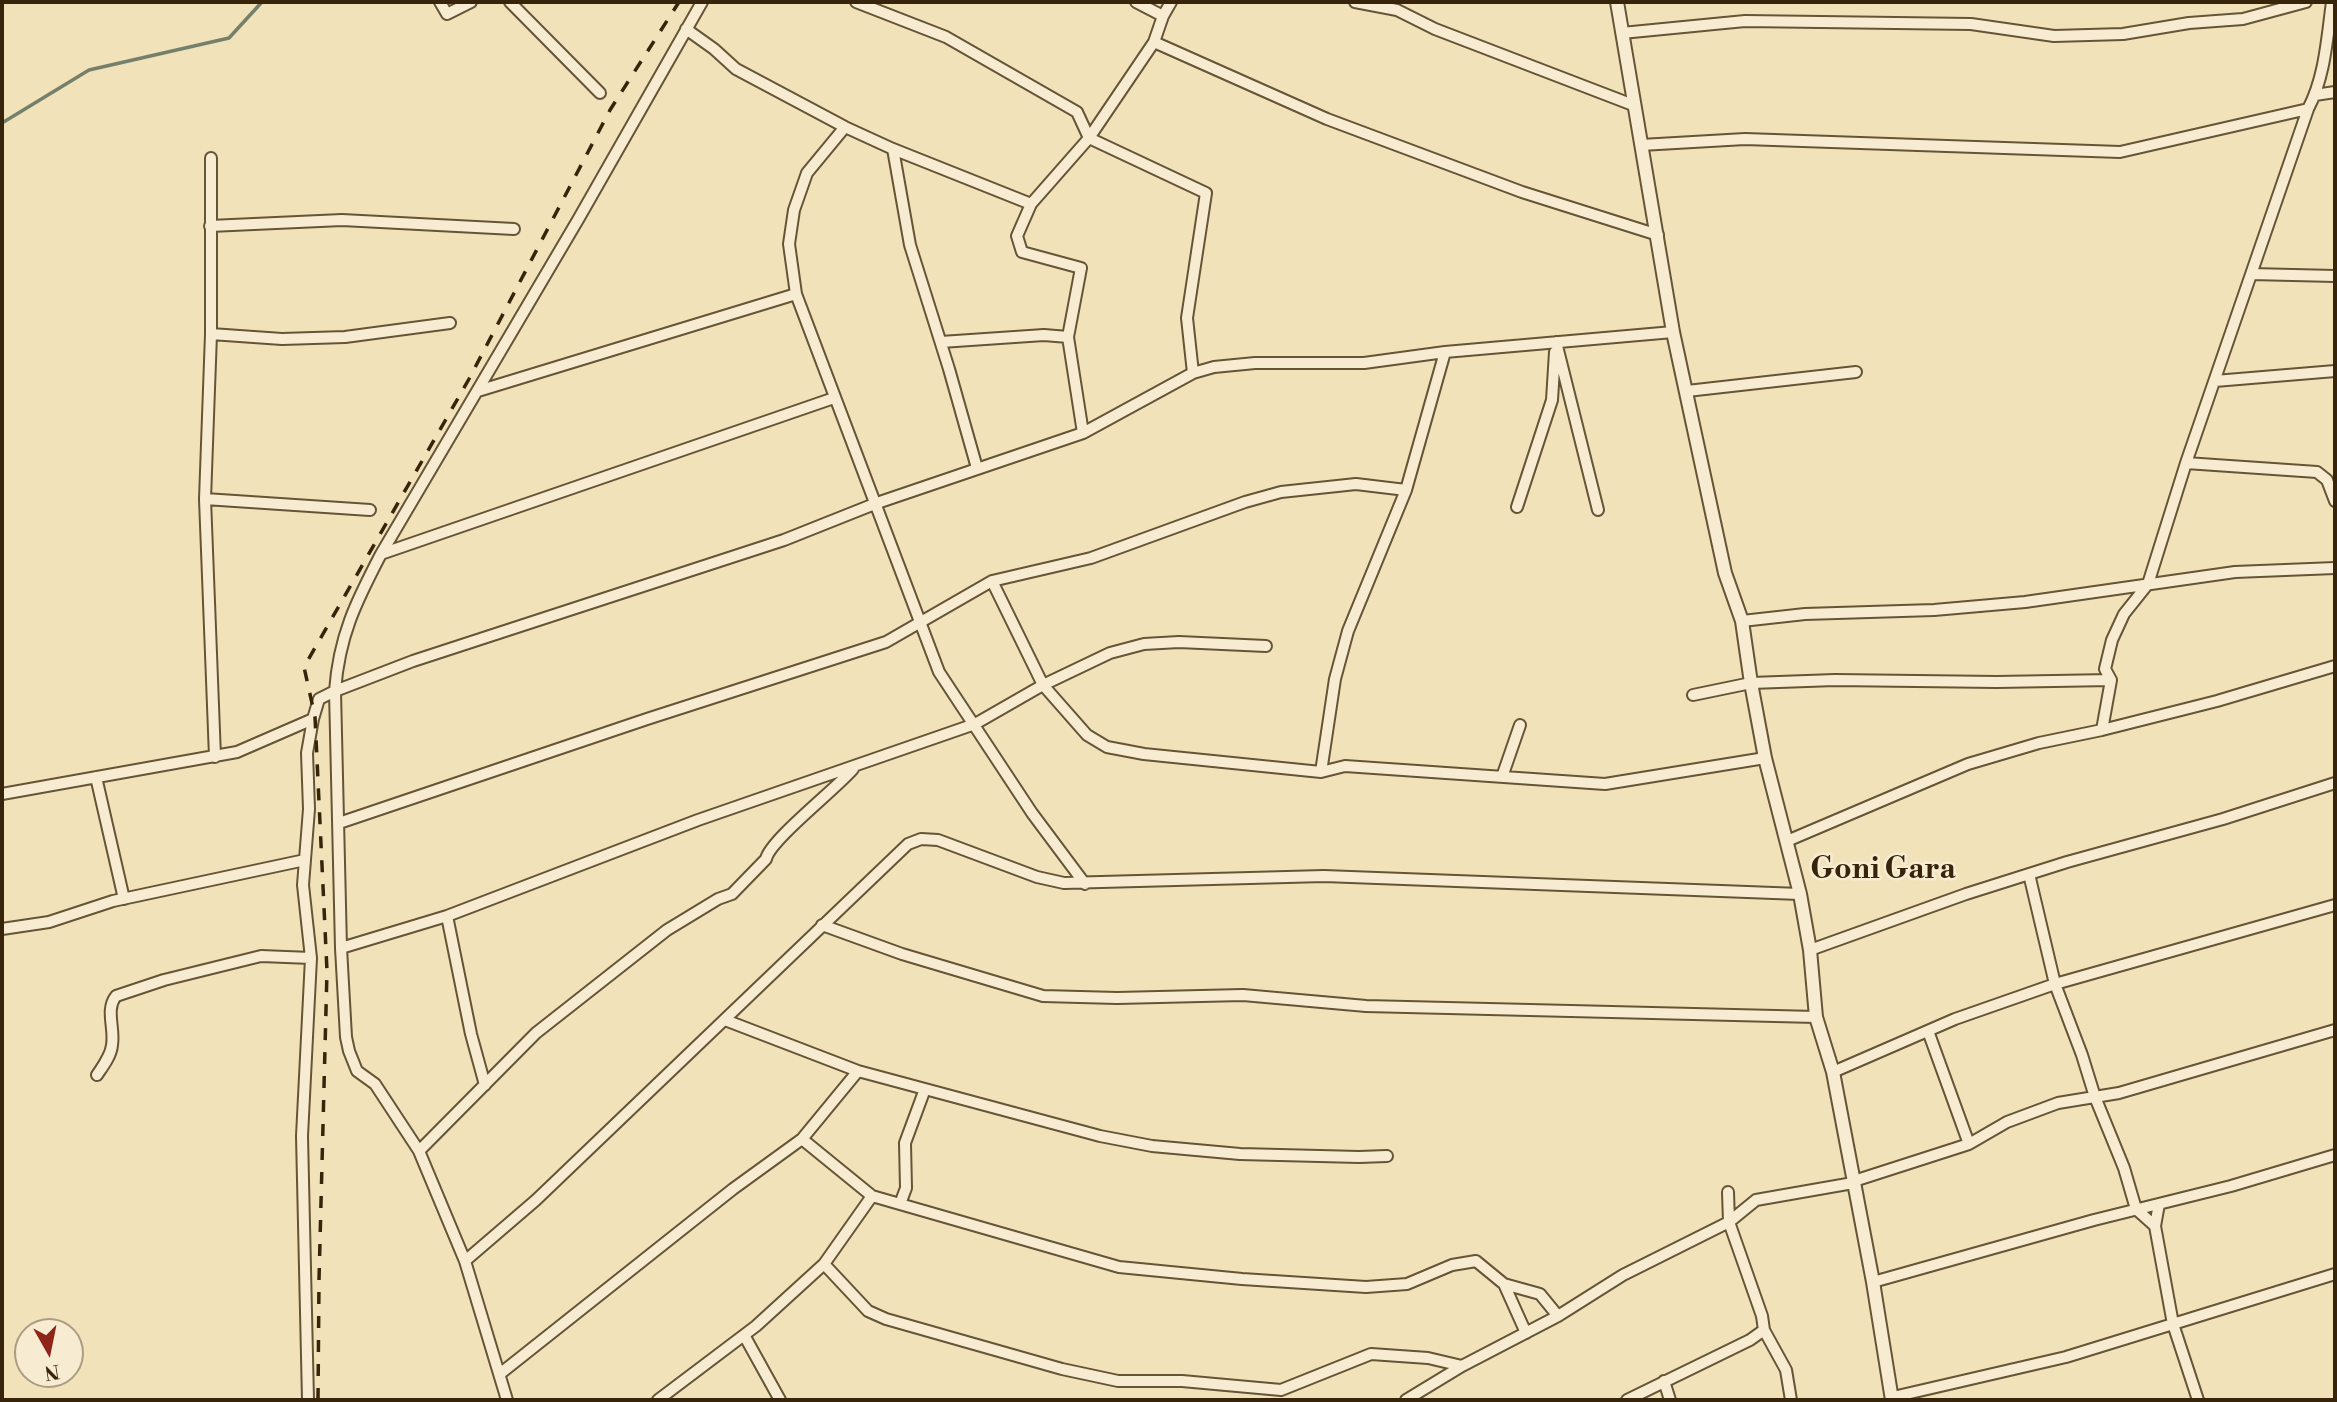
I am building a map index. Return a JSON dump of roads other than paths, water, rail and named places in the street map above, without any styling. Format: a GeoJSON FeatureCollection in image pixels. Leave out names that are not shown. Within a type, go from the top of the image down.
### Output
{"type":"FeatureCollection","features":[{"type":"Feature","properties":{"kind":"street"},"geometry":{"type":"LineString","coordinates":[[440,2],[447,14],[471,2]]}},
{"type":"Feature","properties":{"kind":"street"},"geometry":{"type":"LineString","coordinates":[[510,2],[600,93]]}},
{"type":"Feature","properties":{"kind":"street"},"geometry":{"type":"LineString","coordinates":[[507,1400],[465,1261],[419,1151],[375,1084],[357,1071],[349,1052],[341,948],[335,691],[338,659],[352,610],[381,554],[702,2]]}},
{"type":"Feature","properties":{"kind":"street"},"geometry":{"type":"LineString","coordinates":[[856,2],[946,37],[1077,112],[1089,138],[1206,193],[1187,318],[1193,373]]}},
{"type":"Feature","properties":{"kind":"street"},"geometry":{"type":"LineString","coordinates":[[1136,2],[1163,16]]}},
{"type":"Feature","properties":{"kind":"street"},"geometry":{"type":"LineString","coordinates":[[1083,433],[1068,337],[1081,268],[1022,252],[1017,236],[1031,204],[1089,138],[1154,41],[1171,2]]}},
{"type":"Feature","properties":{"kind":"street"},"geometry":{"type":"LineString","coordinates":[[1355,2],[1397,10],[1435,29],[1633,105]]}},
{"type":"Feature","properties":{"kind":"street"},"geometry":{"type":"LineString","coordinates":[[1617,2],[1673,332],[1725,573],[1742,621],[1765,758],[1800,894],[1810,950],[1816,1017],[1833,1072],[1893,1399],[2066,1357],[2335,1274]]}},
{"type":"Feature","properties":{"kind":"street"},"geometry":{"type":"LineString","coordinates":[[1622,33],[1745,20],[1971,24],[2054,36],[2123,34],[2189,23],[2243,19],[2306,2]]}},
{"type":"Feature","properties":{"kind":"street"},"geometry":{"type":"LineString","coordinates":[[2102,730],[2111,680],[2105,669],[2112,640],[2124,614],[2148,584],[2186,463],[2315,95],[2325,54],[2332,2]]}},
{"type":"Feature","properties":{"kind":"street"},"geometry":{"type":"LineString","coordinates":[[686,29],[736,69],[845,127],[892,149],[1031,204]]}},
{"type":"Feature","properties":{"kind":"street"},"geometry":{"type":"LineString","coordinates":[[1154,41],[1327,118],[1522,192],[1658,235]]}},
{"type":"Feature","properties":{"kind":"street"},"geometry":{"type":"LineString","coordinates":[[2315,95],[2335,92]]}},
{"type":"Feature","properties":{"kind":"street"},"geometry":{"type":"LineString","coordinates":[[1641,145],[1745,139],[2120,152],[2308,109]]}},
{"type":"Feature","properties":{"kind":"street"},"geometry":{"type":"LineString","coordinates":[[845,127],[807,173],[794,210],[789,244],[796,294],[939,672],[1032,813],[1085,884]]}},
{"type":"Feature","properties":{"kind":"street"},"geometry":{"type":"LineString","coordinates":[[892,149],[910,245],[977,468]]}},
{"type":"Feature","properties":{"kind":"street"},"geometry":{"type":"LineString","coordinates":[[211,158],[211,334],[205,499],[215,757]]}},
{"type":"Feature","properties":{"kind":"street"},"geometry":{"type":"LineString","coordinates":[[209,226],[342,220],[514,229]]}},
{"type":"Feature","properties":{"kind":"street"},"geometry":{"type":"LineString","coordinates":[[2251,274],[2335,276]]}},
{"type":"Feature","properties":{"kind":"street"},"geometry":{"type":"LineString","coordinates":[[478,390],[796,294]]}},
{"type":"Feature","properties":{"kind":"street"},"geometry":{"type":"LineString","coordinates":[[211,334],[282,339],[345,337],[450,323]]}},
{"type":"Feature","properties":{"kind":"street"},"geometry":{"type":"LineString","coordinates":[[308,1400],[302,1136],[311,958],[303,885],[309,809],[307,753],[319,699],[413,661],[784,540],[877,503],[1083,433],[1193,373],[1255,363],[1364,363],[1445,352],[1673,332]]}},
{"type":"Feature","properties":{"kind":"street"},"geometry":{"type":"LineString","coordinates":[[941,342],[1044,335],[1068,337]]}},
{"type":"Feature","properties":{"kind":"street"},"geometry":{"type":"LineString","coordinates":[[1517,507],[1552,400],[1556,342]]}},
{"type":"Feature","properties":{"kind":"street"},"geometry":{"type":"LineString","coordinates":[[1556,342],[1598,510]]}},
{"type":"Feature","properties":{"kind":"street"},"geometry":{"type":"LineString","coordinates":[[1321,772],[1335,679],[1348,631],[1406,489],[1445,352]]}},
{"type":"Feature","properties":{"kind":"street"},"geometry":{"type":"LineString","coordinates":[[2215,381],[2335,371]]}},
{"type":"Feature","properties":{"kind":"street"},"geometry":{"type":"LineString","coordinates":[[1687,391],[1856,372]]}},
{"type":"Feature","properties":{"kind":"street"},"geometry":{"type":"LineString","coordinates":[[381,554],[834,398]]}},
{"type":"Feature","properties":{"kind":"street"},"geometry":{"type":"LineString","coordinates":[[2186,463],[2317,472],[2327,480],[2335,501]]}},
{"type":"Feature","properties":{"kind":"street"},"geometry":{"type":"LineString","coordinates":[[339,823],[886,642],[992,581],[1091,558],[1245,502],[1281,492],[1356,484],[1406,489]]}},
{"type":"Feature","properties":{"kind":"street"},"geometry":{"type":"LineString","coordinates":[[205,499],[370,510]]}},
{"type":"Feature","properties":{"kind":"street"},"geometry":{"type":"LineString","coordinates":[[1742,621],[1805,614],[1934,610],[2012,603],[2235,572],[2335,568]]}},
{"type":"Feature","properties":{"kind":"street"},"geometry":{"type":"LineString","coordinates":[[992,581],[1043,685],[1087,735],[1108,747],[1144,754],[1321,772],[1345,766],[1605,783],[1765,758]]}},
{"type":"Feature","properties":{"kind":"street"},"geometry":{"type":"LineString","coordinates":[[341,948],[447,916],[698,820],[975,724],[1043,685],[1110,653],[1144,644],[1179,642],[1266,646]]}},
{"type":"Feature","properties":{"kind":"street"},"geometry":{"type":"LineString","coordinates":[[1787,841],[1968,764],[2039,743],[2217,701],[2335,666]]}},
{"type":"Feature","properties":{"kind":"street"},"geometry":{"type":"LineString","coordinates":[[1693,695],[1751,683],[1835,680],[2111,680]]}},
{"type":"Feature","properties":{"kind":"street"},"geometry":{"type":"LineString","coordinates":[[2,794],[215,757],[260,744],[313,719]]}},
{"type":"Feature","properties":{"kind":"street"},"geometry":{"type":"LineString","coordinates":[[1502,777],[1520,725]]}},
{"type":"Feature","properties":{"kind":"street"},"geometry":{"type":"LineString","coordinates":[[419,1151],[536,1034],[667,930],[718,899],[732,894],[766,859],[767,852],[783,835],[840,785],[855,767]]}},
{"type":"Feature","properties":{"kind":"street"},"geometry":{"type":"LineString","coordinates":[[96,777],[124,900]]}},
{"type":"Feature","properties":{"kind":"street"},"geometry":{"type":"LineString","coordinates":[[1810,950],[2029,874],[2222,819],[2335,783]]}},
{"type":"Feature","properties":{"kind":"street"},"geometry":{"type":"LineString","coordinates":[[465,1261],[536,1200],[908,844],[921,839],[938,840],[1037,877],[1064,883],[1324,876],[1800,894]]}},
{"type":"Feature","properties":{"kind":"street"},"geometry":{"type":"LineString","coordinates":[[2,929],[49,922],[113,901],[305,860]]}},
{"type":"Feature","properties":{"kind":"street"},"geometry":{"type":"LineString","coordinates":[[2029,874],[2055,984],[2095,1097],[2124,1168],[2136,1209],[2155,1226]]}},
{"type":"Feature","properties":{"kind":"street"},"geometry":{"type":"LineString","coordinates":[[1833,1072],[1928,1031],[2055,984],[2335,905]]}},
{"type":"Feature","properties":{"kind":"street"},"geometry":{"type":"LineString","coordinates":[[447,916],[471,1034],[485,1085]]}},
{"type":"Feature","properties":{"kind":"street"},"geometry":{"type":"LineString","coordinates":[[822,925],[902,954],[1043,996],[1117,998],[1243,995],[1366,1006],[1816,1017]]}},
{"type":"Feature","properties":{"kind":"street"},"geometry":{"type":"LineString","coordinates":[[97,1075],[112,1045],[110,1009],[116,996],[164,980],[261,956],[311,958]]}},
{"type":"Feature","properties":{"kind":"street"},"geometry":{"type":"LineString","coordinates":[[725,1020],[858,1071],[1100,1136],[1152,1146],[1240,1154],[1387,1156]]}},
{"type":"Feature","properties":{"kind":"street"},"geometry":{"type":"LineString","coordinates":[[1406,1400],[1462,1366],[1558,1316],[1623,1275],[1729,1222],[1756,1200],[1854,1182],[1969,1144],[2007,1122],[2058,1102],[2119,1093],[2174,1079],[2335,1030]]}},
{"type":"Feature","properties":{"kind":"street"},"geometry":{"type":"LineString","coordinates":[[1928,1031],[1969,1144]]}},
{"type":"Feature","properties":{"kind":"street"},"geometry":{"type":"LineString","coordinates":[[501,1373],[733,1189],[802,1139],[858,1071]]}},
{"type":"Feature","properties":{"kind":"street"},"geometry":{"type":"LineString","coordinates":[[900,1204],[906,1188],[905,1143],[925,1089]]}},
{"type":"Feature","properties":{"kind":"street"},"geometry":{"type":"LineString","coordinates":[[802,1139],[873,1196],[1119,1267],[1366,1287],[1407,1284],[1452,1265],[1476,1261],[1504,1284],[1540,1294],[1558,1316]]}},
{"type":"Feature","properties":{"kind":"street"},"geometry":{"type":"LineString","coordinates":[[1873,1282],[2136,1209],[2231,1186],[2335,1155]]}},
{"type":"Feature","properties":{"kind":"street"},"geometry":{"type":"LineString","coordinates":[[1728,1192],[1729,1222],[1762,1316],[1764,1330],[1786,1370],[1791,1400]]}},
{"type":"Feature","properties":{"kind":"street"},"geometry":{"type":"LineString","coordinates":[[658,1400],[744,1335],[824,1264],[873,1196]]}},
{"type":"Feature","properties":{"kind":"street"},"geometry":{"type":"LineString","coordinates":[[2159,1204],[2155,1226],[2173,1324],[2198,1400]]}},
{"type":"Feature","properties":{"kind":"street"},"geometry":{"type":"LineString","coordinates":[[824,1264],[868,1311],[886,1319],[1062,1369],[1118,1381],[1182,1381],[1280,1390],[1371,1354],[1428,1358],[1462,1366]]}},
{"type":"Feature","properties":{"kind":"street"},"geometry":{"type":"LineString","coordinates":[[1504,1284],[1526,1333]]}},
{"type":"Feature","properties":{"kind":"street"},"geometry":{"type":"LineString","coordinates":[[1627,1400],[1750,1340],[1764,1330]]}},
{"type":"Feature","properties":{"kind":"street"},"geometry":{"type":"LineString","coordinates":[[744,1335],[780,1400]]}},
{"type":"Feature","properties":{"kind":"street"},"geometry":{"type":"LineString","coordinates":[[1664,1381],[1670,1400]]}},
{"type":"Feature","properties":{"kind":"waterway"},"geometry":{"type":"LineString","coordinates":[[2,123],[89,70],[229,38],[262,2]]}},
{"type":"Feature","properties":{"kind":"railway"},"geometry":{"type":"LineString","coordinates":[[318,1400],[327,971],[315,717],[304,667],[469,379],[610,110],[679,2]]}},
{"type":"Feature","properties":{"kind":"district","name":"Goni Gara"},"geometry":{"type":"Point","coordinates":[1883,871]}}]}
